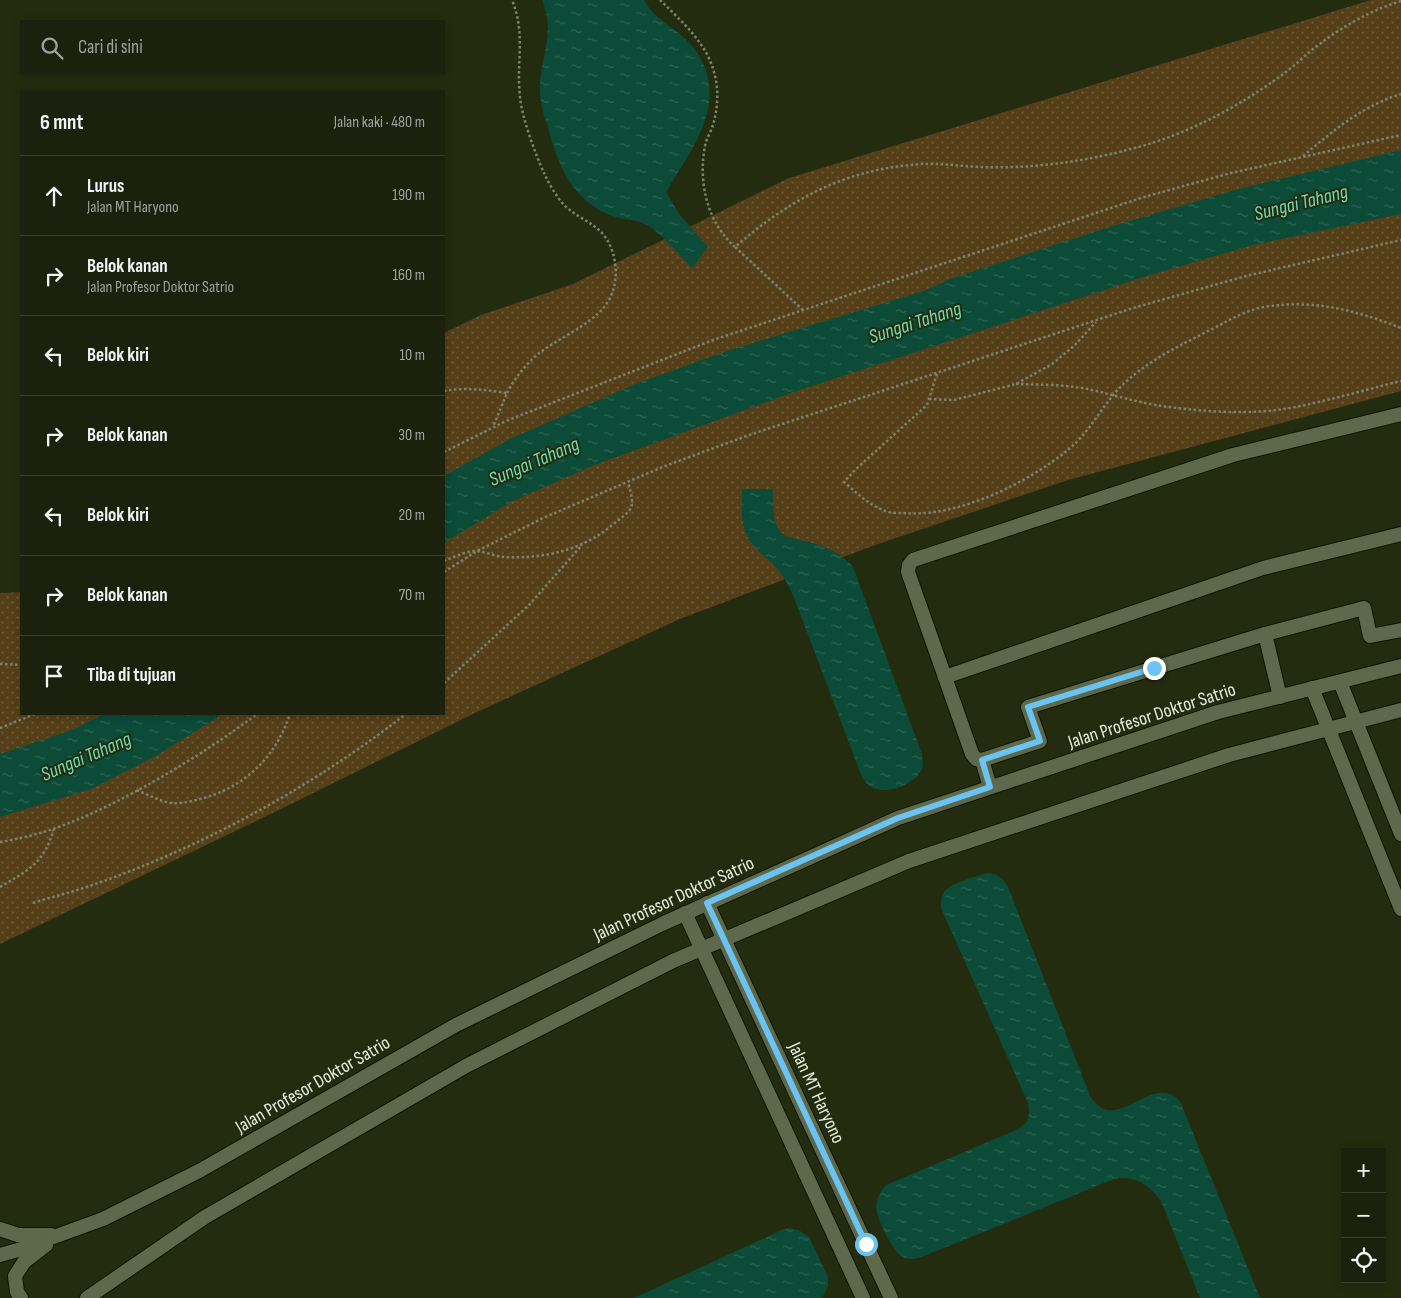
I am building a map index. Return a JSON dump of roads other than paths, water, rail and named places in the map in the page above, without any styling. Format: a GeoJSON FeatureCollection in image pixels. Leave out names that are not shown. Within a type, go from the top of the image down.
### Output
{"type":"FeatureCollection","features":[{"type":"Feature","properties":{"kind":"street"},"geometry":{"type":"LineString","coordinates":[[1401,414],[1233,455],[913,560],[909,565],[908,572],[972,754],[976,759],[982,760],[1040,741],[1028,707],[1265,634],[1364,608],[1370,636],[1401,630]]}},
{"type":"Feature","properties":{"kind":"street"},"geometry":{"type":"LineString","coordinates":[[944,677],[1263,568],[1401,534]]}},
{"type":"Feature","properties":{"kind":"street"},"geometry":{"type":"LineString","coordinates":[[1265,634],[1280,697]]}},
{"type":"Feature","properties":{"kind":"street","name":"Jalan Profesor Doktor Satrio"},"geometry":{"type":"LineString","coordinates":[[0,1255],[103,1219],[199,1171],[456,1025],[685,913],[898,818],[1218,712],[1401,666]]}},
{"type":"Feature","properties":{"kind":"street"},"geometry":{"type":"LineString","coordinates":[[1340,682],[1401,834]]}},
{"type":"Feature","properties":{"kind":"street"},"geometry":{"type":"LineString","coordinates":[[1312,688],[1401,908]]}},
{"type":"Feature","properties":{"kind":"street"},"geometry":{"type":"LineString","coordinates":[[87,1297],[204,1217],[466,1066],[673,961],[909,861],[1229,755],[1401,710]]}},
{"type":"Feature","properties":{"kind":"street"},"geometry":{"type":"LineString","coordinates":[[982,760],[990,787]]}},
{"type":"Feature","properties":{"kind":"street","name":"Jalan MT Haryono"},"geometry":{"type":"LineString","coordinates":[[707,903],[891,1298]]}},
{"type":"Feature","properties":{"kind":"street"},"geometry":{"type":"LineString","coordinates":[[685,913],[863,1298]]}},
{"type":"Feature","properties":{"kind":"street"},"geometry":{"type":"LineString","coordinates":[[0,1229],[18,1235],[58,1236]]}},
{"type":"Feature","properties":{"kind":"street"},"geometry":{"type":"LineString","coordinates":[[21,1298],[17,1292],[15,1276],[24,1262],[58,1236]]}},
{"type":"Feature","properties":{"kind":"water"},"geometry":{"type":"Polygon","coordinates":[[[542,0],[644,0],[654,14],[685,39],[701,59],[709,85],[706,117],[692,148],[666,192],[679,214],[708,247],[692,268],[651,227],[640,222],[615,217],[593,206],[574,188],[567,177],[556,153],[541,104],[541,76],[548,26],[542,0]]]}},
{"type":"Feature","properties":{"kind":"water","name":"Sungai Tahang"},"geometry":{"type":"Polygon","coordinates":[[[1401,150],[1401,214],[1253,245],[1153,274],[791,393],[592,466],[511,502],[445,542],[445,475],[508,440],[633,385],[727,351],[924,291],[950,279],[1113,226],[1235,190],[1401,150]]]}},
{"type":"Feature","properties":{"kind":"water"},"geometry":{"type":"Polygon","coordinates":[[[742,489],[773,489],[775,521],[781,532],[786,536],[831,550],[839,554],[853,567],[922,754],[923,766],[915,778],[908,783],[892,789],[876,789],[870,786],[862,777],[791,591],[778,570],[756,549],[747,536],[742,521],[742,489]]]}},
{"type":"Feature","properties":{"kind":"water","name":"Sungai Tahang"},"geometry":{"type":"Polygon","coordinates":[[[102,715],[221,715],[156,756],[91,789],[0,817],[0,754],[72,730],[102,715]]]}},
{"type":"Feature","properties":{"kind":"water"},"geometry":{"type":"Polygon","coordinates":[[[989,873],[1000,877],[1008,887],[1091,1098],[1100,1107],[1107,1110],[1126,1106],[1154,1094],[1163,1093],[1171,1095],[1180,1101],[1260,1298],[1200,1298],[1161,1201],[1152,1190],[1141,1182],[1129,1178],[1114,1179],[919,1258],[909,1259],[903,1257],[890,1242],[879,1218],[876,1206],[877,1200],[886,1185],[1014,1131],[1026,1123],[1028,1117],[1028,1103],[941,908],[942,896],[947,889],[965,880],[989,873]]]}},
{"type":"Feature","properties":{"kind":"water"},"geometry":{"type":"Polygon","coordinates":[[[790,1228],[800,1231],[809,1237],[828,1277],[828,1286],[822,1298],[634,1298],[782,1230],[790,1228]]]}}]}
